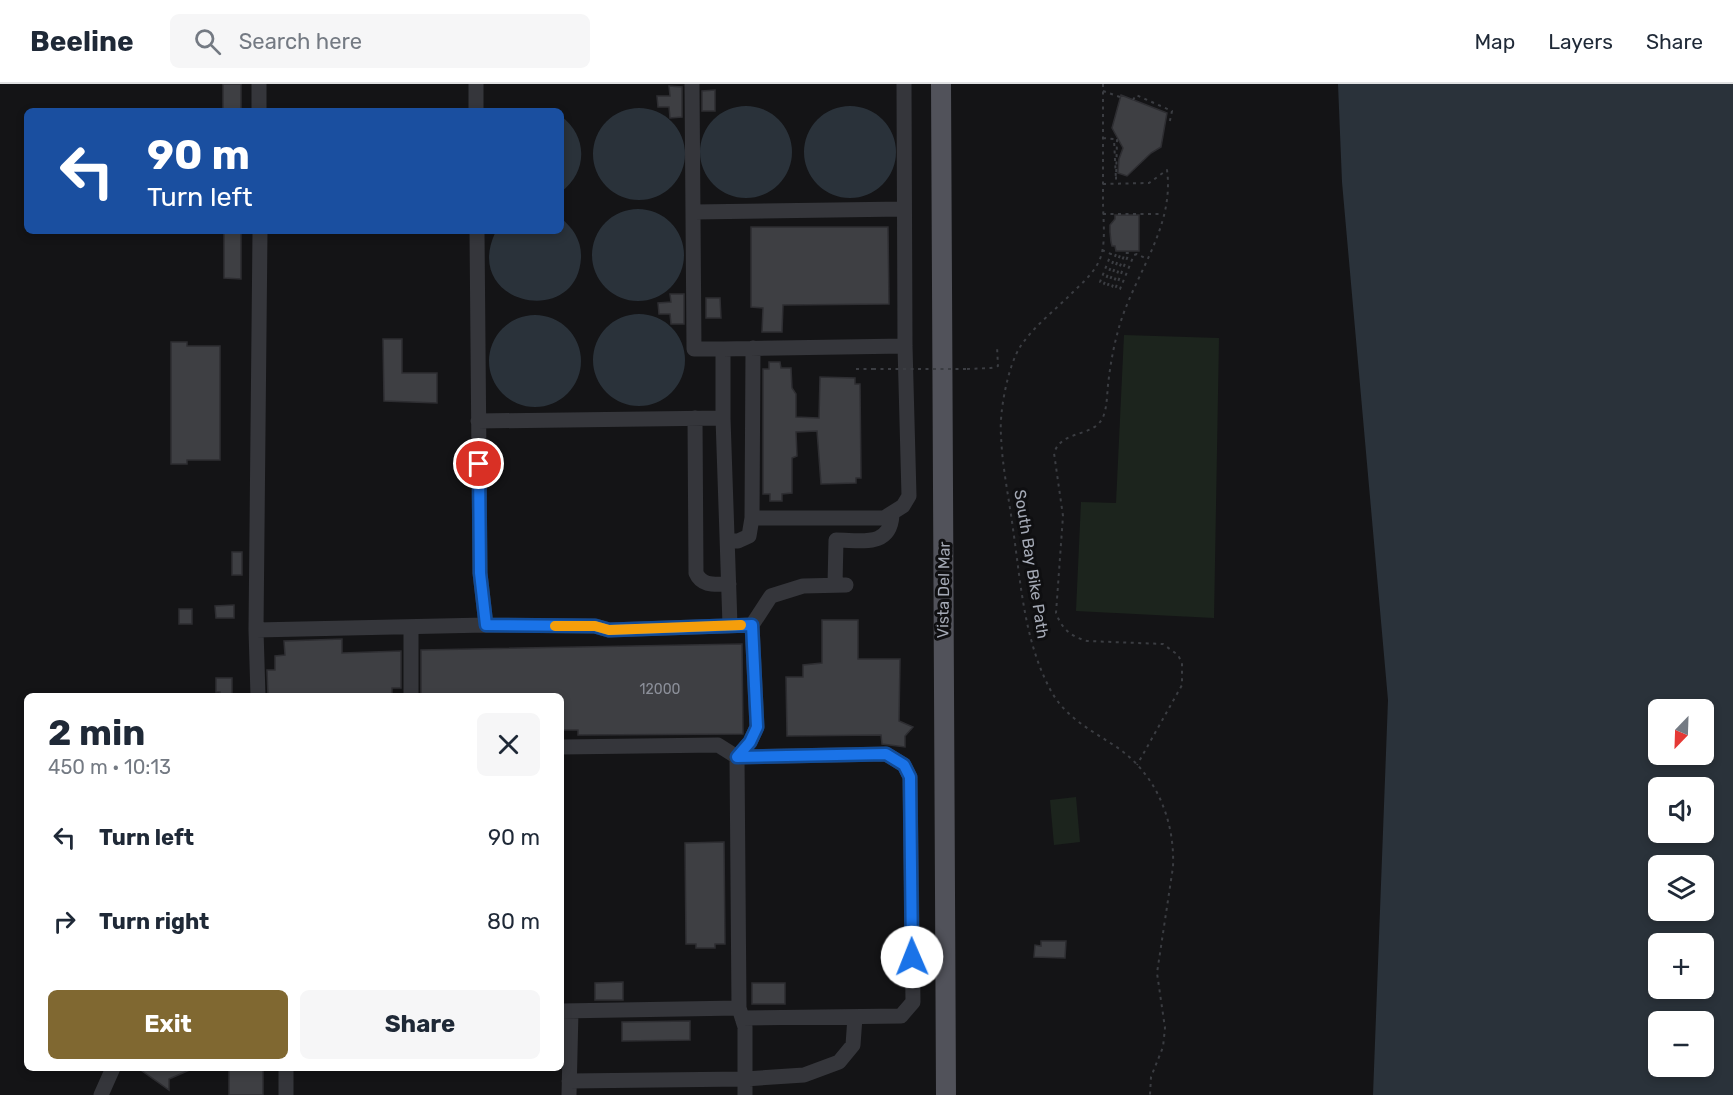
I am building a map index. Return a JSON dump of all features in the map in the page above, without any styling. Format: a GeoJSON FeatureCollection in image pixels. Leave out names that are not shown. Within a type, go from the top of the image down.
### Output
{"type":"FeatureCollection","features":[{"type":"Feature","properties":{"kind":"main road","name":"Vista Del Mar"},"geometry":{"type":"LineString","coordinates":[[941,84],[946,1095]]}},
{"type":"Feature","properties":{"kind":"lane"},"geometry":{"type":"LineString","coordinates":[[259,84],[259,108]]}},
{"type":"Feature","properties":{"kind":"lane"},"geometry":{"type":"LineString","coordinates":[[476,84],[476,108]]}},
{"type":"Feature","properties":{"kind":"lane"},"geometry":{"type":"LineString","coordinates":[[692,84],[694,349],[905,346]]}},
{"type":"Feature","properties":{"kind":"lane"},"geometry":{"type":"LineString","coordinates":[[752,518],[884,518],[903,506],[909,496],[905,346],[904,84]]}},
{"type":"Feature","properties":{"kind":"lane"},"geometry":{"type":"LineString","coordinates":[[694,212],[904,209]]}},
{"type":"Feature","properties":{"kind":"lane"},"geometry":{"type":"LineString","coordinates":[[258,693],[256,630],[260,234]]}},
{"type":"Feature","properties":{"kind":"lane"},"geometry":{"type":"LineString","coordinates":[[477,234],[480,573],[486,625]]}},
{"type":"Feature","properties":{"kind":"lane"},"geometry":{"type":"LineString","coordinates":[[728,541],[738,541],[749,536],[752,518],[753,348]]}},
{"type":"Feature","properties":{"kind":"lane"},"geometry":{"type":"LineString","coordinates":[[723,349],[730,626]]}},
{"type":"Feature","properties":{"kind":"lane"},"geometry":{"type":"LineString","coordinates":[[695,418],[696,573],[699,580],[707,584],[729,584]]}},
{"type":"Feature","properties":{"kind":"lane"},"geometry":{"type":"LineString","coordinates":[[478,421],[723,418]]}},
{"type":"Feature","properties":{"kind":"lane"},"geometry":{"type":"LineString","coordinates":[[745,1087],[745,1027],[740,1013],[737,757],[750,742],[757,727],[752,625],[771,596],[803,586],[841,585],[836,540],[878,539],[886,535],[891,527],[892,515]]}},
{"type":"Feature","properties":{"kind":"lane"},"geometry":{"type":"LineString","coordinates":[[256,630],[486,625],[595,626],[609,630],[752,625]]}},
{"type":"Feature","properties":{"kind":"lane"},"geometry":{"type":"LineString","coordinates":[[411,627],[411,693]]}},
{"type":"Feature","properties":{"kind":"lane"},"geometry":{"type":"LineString","coordinates":[[564,747],[718,745],[737,757],[886,754],[904,765],[910,777],[913,1002],[901,1016],[566,1011],[565,1058],[569,1088],[745,1087],[804,1075],[839,1062],[853,1045],[855,1017]]}},
{"type":"Feature","properties":{"kind":"lane"},"geometry":{"type":"LineString","coordinates":[[101,1095],[111,1071]]}},
{"type":"Feature","properties":{"kind":"lane"},"geometry":{"type":"LineString","coordinates":[[286,1071],[286,1095]]}},
{"type":"Feature","properties":{"kind":"path","name":"South Bay Bike Path"},"geometry":{"type":"LineString","coordinates":[[1103,84],[1103,214],[1100,258],[1091,274],[1019,349],[1004,397],[1001,435],[1024,606],[1030,640],[1039,664],[1058,702],[1072,718],[1116,747],[1147,776],[1164,807],[1174,851],[1172,886],[1157,973],[1165,1028],[1163,1047],[1151,1077],[1150,1095]]}},
{"type":"Feature","properties":{"kind":"path"},"geometry":{"type":"LineString","coordinates":[[1103,91],[1120,97]]}},
{"type":"Feature","properties":{"kind":"path"},"geometry":{"type":"LineString","coordinates":[[1134,100],[1136,95],[1172,111],[1169,125]]}},
{"type":"Feature","properties":{"kind":"path"},"geometry":{"type":"LineString","coordinates":[[1103,138],[1114,139],[1116,180],[1117,140],[1119,141]]}},
{"type":"Feature","properties":{"kind":"path"},"geometry":{"type":"LineString","coordinates":[[1103,184],[1149,183],[1167,170],[1168,181],[1163,214],[1154,246],[1118,331],[1111,357],[1103,418],[1095,427],[1060,441],[1055,448],[1053,458],[1064,516],[1057,606],[1060,623],[1076,638],[1164,644],[1178,655],[1182,663],[1182,685],[1137,765]]}},
{"type":"Feature","properties":{"kind":"path"},"geometry":{"type":"LineString","coordinates":[[1103,214],[1163,214]]}},
{"type":"Feature","properties":{"kind":"path"},"geometry":{"type":"LineString","coordinates":[[1102,250],[1111,254],[1100,282],[1102,285],[1116,254],[1120,255],[1108,285],[1110,288],[1125,253],[1129,253],[1116,287],[1118,290],[1134,255],[1148,259]]}},
{"type":"Feature","properties":{"kind":"path"},"geometry":{"type":"LineString","coordinates":[[856,369],[991,369],[998,366],[997,346]]}},
{"type":"Feature","properties":{"kind":"shaded area"},"geometry":{"type":"Polygon","coordinates":[[[1338,84],[1733,84],[1733,1095],[1373,1095],[1388,700],[1342,182],[1338,84]]]}},
{"type":"Feature","properties":{"kind":"shaded area"},"geometry":{"type":"Polygon","coordinates":[[[746,106],[772,114],[784,126],[792,152],[784,178],[772,190],[746,198],[720,190],[708,178],[700,152],[708,126],[720,114],[746,106]]]}},
{"type":"Feature","properties":{"kind":"shaded area"},"geometry":{"type":"Polygon","coordinates":[[[850,106],[876,114],[888,126],[896,152],[888,178],[876,190],[850,198],[824,190],[812,178],[804,152],[812,126],[824,114],[850,106]]]}},
{"type":"Feature","properties":{"kind":"shaded area"},"geometry":{"type":"Polygon","coordinates":[[[639,108],[665,116],[677,128],[685,154],[677,180],[665,192],[639,200],[613,192],[601,180],[593,154],[601,128],[613,116],[639,108]]]}},
{"type":"Feature","properties":{"kind":"shaded area"},"geometry":{"type":"Polygon","coordinates":[[[564,119],[576,134],[581,154],[580,164],[570,184],[564,189],[564,119]]]}},
{"type":"Feature","properties":{"kind":"shaded area"},"geometry":{"type":"Polygon","coordinates":[[[638,209],[664,217],[676,229],[684,255],[676,281],[664,293],[638,301],[612,293],[600,281],[592,255],[600,229],[612,217],[638,209]]]}},
{"type":"Feature","properties":{"kind":"shaded area"},"geometry":{"type":"Polygon","coordinates":[[[564,221],[578,241],[581,258],[575,280],[561,294],[543,300],[524,299],[507,291],[494,277],[489,258],[495,234],[564,234],[564,221]]]}},
{"type":"Feature","properties":{"kind":"shaded area"},"geometry":{"type":"Polygon","coordinates":[[[639,314],[665,322],[677,334],[685,360],[677,386],[665,398],[639,406],[613,398],[601,386],[593,360],[601,334],[613,322],[639,314]]]}},
{"type":"Feature","properties":{"kind":"shaded area"},"geometry":{"type":"Polygon","coordinates":[[[535,315],[561,323],[573,335],[581,361],[573,387],[561,399],[535,407],[509,399],[497,387],[489,361],[497,335],[509,323],[535,315]]]}},
{"type":"Feature","properties":{"kind":"shaded area"},"geometry":{"type":"Polygon","coordinates":[[[1124,335],[1219,338],[1214,618],[1076,611],[1081,502],[1116,503],[1124,335]]]}},
{"type":"Feature","properties":{"kind":"shaded area"},"geometry":{"type":"Polygon","coordinates":[[[1076,797],[1080,842],[1054,845],[1050,800],[1076,797]]]}},
{"type":"Feature","properties":{"kind":"building"},"geometry":{"type":"Polygon","coordinates":[[[223,84],[241,84],[241,108],[223,108],[223,84]]]}},
{"type":"Feature","properties":{"kind":"building"},"geometry":{"type":"Polygon","coordinates":[[[669,86],[682,87],[682,117],[670,118],[669,107],[658,107],[657,96],[670,96],[669,86]]]}},
{"type":"Feature","properties":{"kind":"building"},"geometry":{"type":"Polygon","coordinates":[[[715,90],[715,111],[702,111],[702,91],[715,90]]]}},
{"type":"Feature","properties":{"kind":"building"},"geometry":{"type":"Polygon","coordinates":[[[1121,95],[1167,113],[1161,147],[1151,153],[1127,176],[1118,173],[1123,148],[1112,128],[1121,95]]]}},
{"type":"Feature","properties":{"kind":"building"},"geometry":{"type":"Polygon","coordinates":[[[1115,215],[1139,215],[1139,251],[1116,251],[1115,246],[1112,246],[1110,225],[1115,215]]]}},
{"type":"Feature","properties":{"kind":"building"},"geometry":{"type":"Polygon","coordinates":[[[751,227],[888,227],[889,304],[783,305],[782,332],[762,332],[763,308],[751,307],[751,227]]]}},
{"type":"Feature","properties":{"kind":"building"},"geometry":{"type":"Polygon","coordinates":[[[224,234],[241,234],[241,279],[224,278],[224,234]]]}},
{"type":"Feature","properties":{"kind":"building"},"geometry":{"type":"Polygon","coordinates":[[[670,294],[684,294],[684,324],[671,324],[670,314],[659,314],[658,303],[671,302],[670,294]]]}},
{"type":"Feature","properties":{"kind":"building"},"geometry":{"type":"Polygon","coordinates":[[[706,298],[720,298],[721,318],[706,318],[706,298]]]}},
{"type":"Feature","properties":{"kind":"building"},"geometry":{"type":"Polygon","coordinates":[[[383,339],[402,339],[402,373],[437,373],[437,403],[384,401],[383,339]]]}},
{"type":"Feature","properties":{"kind":"building"},"geometry":{"type":"Polygon","coordinates":[[[171,342],[187,342],[187,346],[220,346],[220,460],[187,460],[187,464],[171,464],[171,342]]]}},
{"type":"Feature","properties":{"kind":"building"},"geometry":{"type":"Polygon","coordinates":[[[769,362],[780,362],[781,368],[791,368],[792,388],[796,394],[796,417],[819,418],[820,377],[855,378],[855,384],[860,384],[861,478],[856,478],[856,483],[821,484],[817,431],[796,432],[797,456],[792,458],[792,493],[782,494],[782,501],[770,501],[770,494],[763,494],[763,369],[769,369],[769,362]]]}},
{"type":"Feature","properties":{"kind":"building"},"geometry":{"type":"Polygon","coordinates":[[[232,552],[242,552],[242,575],[232,575],[232,552]]]}},
{"type":"Feature","properties":{"kind":"building"},"geometry":{"type":"Polygon","coordinates":[[[234,605],[234,618],[216,618],[215,606],[234,605]]]}},
{"type":"Feature","properties":{"kind":"building"},"geometry":{"type":"Polygon","coordinates":[[[179,609],[192,609],[192,624],[179,624],[179,609]]]}},
{"type":"Feature","properties":{"kind":"building"},"geometry":{"type":"Polygon","coordinates":[[[822,620],[858,620],[858,659],[900,659],[899,721],[913,727],[905,736],[905,747],[882,744],[881,735],[787,736],[786,677],[803,677],[803,665],[822,663],[822,620]]]}},
{"type":"Feature","properties":{"kind":"building"},"geometry":{"type":"Polygon","coordinates":[[[342,639],[342,653],[401,651],[401,688],[392,688],[392,693],[268,693],[267,670],[275,670],[275,656],[285,655],[284,641],[342,639]]]}},
{"type":"Feature","properties":{"kind":"building"},"geometry":{"type":"Polygon","coordinates":[[[742,644],[743,734],[578,735],[578,730],[564,730],[564,693],[421,693],[421,650],[742,644]]]}},
{"type":"Feature","properties":{"kind":"building"},"geometry":{"type":"Polygon","coordinates":[[[216,678],[232,678],[232,693],[216,692],[216,678]]]}},
{"type":"Feature","properties":{"kind":"building"},"geometry":{"type":"Polygon","coordinates":[[[724,842],[725,944],[715,944],[715,948],[696,948],[696,944],[686,944],[685,843],[724,842]]]}},
{"type":"Feature","properties":{"kind":"building"},"geometry":{"type":"Polygon","coordinates":[[[1041,941],[1066,941],[1065,958],[1034,957],[1035,945],[1041,946],[1041,941]]]}},
{"type":"Feature","properties":{"kind":"building"},"geometry":{"type":"Polygon","coordinates":[[[623,982],[623,1000],[595,1000],[595,983],[623,982]]]}},
{"type":"Feature","properties":{"kind":"building"},"geometry":{"type":"Polygon","coordinates":[[[752,983],[785,983],[785,1004],[752,1004],[752,983]]]}},
{"type":"Feature","properties":{"kind":"building"},"geometry":{"type":"Polygon","coordinates":[[[690,1021],[690,1040],[622,1041],[622,1022],[690,1021]]]}},
{"type":"Feature","properties":{"kind":"building"},"geometry":{"type":"Polygon","coordinates":[[[142,1071],[187,1071],[169,1079],[169,1090],[142,1071]]]}},
{"type":"Feature","properties":{"kind":"building"},"geometry":{"type":"Polygon","coordinates":[[[229,1071],[263,1071],[263,1095],[229,1095],[229,1071]]]}},
{"type":"Feature","properties":{"kind":"slow traffic"},"geometry":{"type":"LineString","coordinates":[[555,626],[595,626],[609,630],[741,625]]}},
{"type":"Feature","properties":{"kind":"route"},"geometry":{"type":"LineString","coordinates":[[479,464],[480,573],[486,625],[595,626],[609,630],[752,625],[757,727],[750,742],[737,757],[886,754],[904,765],[910,777],[912,957]]}}]}
